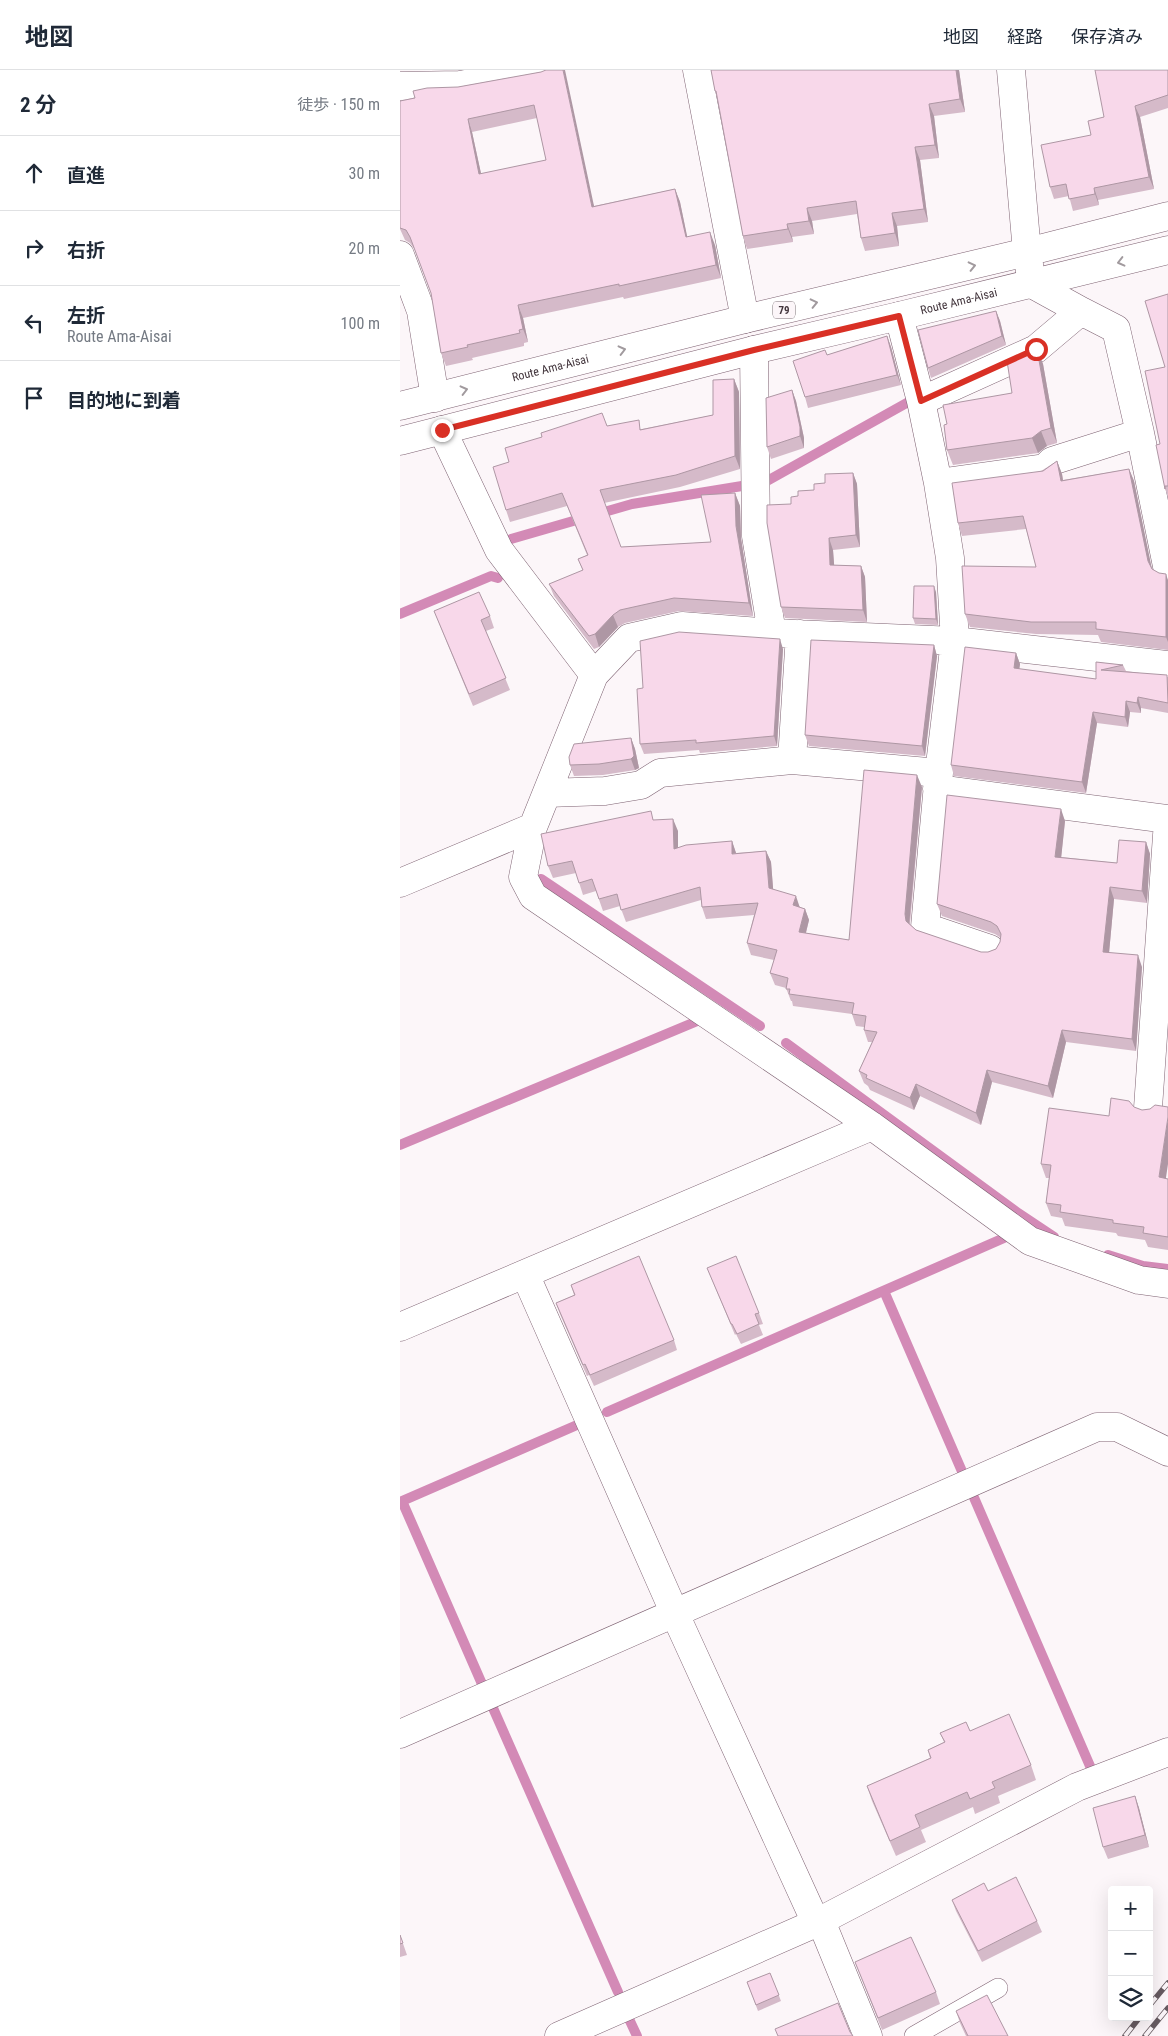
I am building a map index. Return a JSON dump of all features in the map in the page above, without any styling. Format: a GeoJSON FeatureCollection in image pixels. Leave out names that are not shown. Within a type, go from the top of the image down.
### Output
{"type":"FeatureCollection","features":[{"type":"Feature","properties":{"kind":"street"},"geometry":{"type":"LineString","coordinates":[[400,86],[460,85],[543,70]]}},
{"type":"Feature","properties":{"kind":"street"},"geometry":{"type":"LineString","coordinates":[[697,70],[745,319]]}},
{"type":"Feature","properties":{"kind":"street"},"geometry":{"type":"LineString","coordinates":[[1011,70],[1027,252],[1032,284],[1116,329],[1140,433],[1168,572]]}},
{"type":"Feature","properties":{"kind":"street","name":"Route Ama-Aisai"},"geometry":{"type":"LineString","coordinates":[[400,406],[745,319],[1027,252],[1168,216]]}},
{"type":"Feature","properties":{"kind":"street","name":"Route Ama-Aisai"},"geometry":{"type":"LineString","coordinates":[[400,441],[754,350],[1168,250]]}},
{"type":"Feature","properties":{"kind":"street"},"geometry":{"type":"LineString","coordinates":[[400,255],[421,311],[435,398]]}},
{"type":"Feature","properties":{"kind":"street"},"geometry":{"type":"LineString","coordinates":[[921,401],[1036,349],[1081,311]]}},
{"type":"Feature","properties":{"kind":"street"},"geometry":{"type":"LineString","coordinates":[[899,316],[921,401],[938,483],[950,558],[955,641],[938,781],[925,927],[990,949]]}},
{"type":"Feature","properties":{"kind":"street"},"geometry":{"type":"LineString","coordinates":[[754,350],[756,536],[772,633]]}},
{"type":"Feature","properties":{"kind":"street"},"geometry":{"type":"LineString","coordinates":[[442,430],[499,550],[594,675]]}},
{"type":"Feature","properties":{"kind":"street"},"geometry":{"type":"LineString","coordinates":[[938,483],[1045,468],[1052,461],[1140,433]]}},
{"type":"Feature","properties":{"kind":"street"},"geometry":{"type":"LineString","coordinates":[[1168,665],[955,641],[772,633],[682,626],[629,638],[594,675],[533,828],[522,877],[533,896],[872,1126],[1030,1240],[1139,1280],[1168,1284]]}},
{"type":"Feature","properties":{"kind":"street"},"geometry":{"type":"LineString","coordinates":[[792,760],[800,634]]}},
{"type":"Feature","properties":{"kind":"street"},"geometry":{"type":"LineString","coordinates":[[547,793],[604,791],[641,785],[660,773],[792,760],[938,781],[1168,820],[1148,1108]]}},
{"type":"Feature","properties":{"kind":"street"},"geometry":{"type":"LineString","coordinates":[[400,883],[533,828]]}},
{"type":"Feature","properties":{"kind":"street"},"geometry":{"type":"LineString","coordinates":[[400,1327],[872,1126]]}},
{"type":"Feature","properties":{"kind":"street"},"geometry":{"type":"LineString","coordinates":[[525,1274],[675,1614],[819,1922],[868,2036]]}},
{"type":"Feature","properties":{"kind":"street"},"geometry":{"type":"LineString","coordinates":[[400,1734],[1097,1428],[1117,1427],[1168,1452]]}},
{"type":"Feature","properties":{"kind":"street"},"geometry":{"type":"LineString","coordinates":[[559,2036],[819,1922],[1077,1787],[1168,1752]]}},
{"type":"Feature","properties":{"kind":"lane"},"geometry":{"type":"LineString","coordinates":[[914,2036],[998,1988]]}},
{"type":"Feature","properties":{"kind":"building"},"geometry":{"type":"Polygon","coordinates":[[[546,70],[563,70],[592,207],[675,189],[686,237],[710,232],[716,265],[518,305],[523,329],[519,330],[520,333],[441,353],[431,293],[410,237],[406,230],[400,228],[400,101],[415,98],[413,91],[427,88],[458,87],[546,70]],[[534,105],[468,119],[479,174],[546,160],[534,105]]]}},
{"type":"Feature","properties":{"kind":"building"},"geometry":{"type":"Polygon","coordinates":[[[711,70],[956,70],[960,99],[929,104],[935,145],[915,147],[924,209],[892,213],[895,233],[861,238],[856,201],[807,208],[809,221],[787,224],[788,229],[743,236],[711,70]]]}},
{"type":"Feature","properties":{"kind":"building"},"geometry":{"type":"Polygon","coordinates":[[[1095,70],[1168,70],[1168,95],[1135,106],[1149,177],[1094,188],[1095,194],[1069,199],[1066,184],[1050,187],[1041,145],[1091,135],[1088,121],[1104,117],[1095,70]]]}},
{"type":"Feature","properties":{"kind":"building"},"geometry":{"type":"Polygon","coordinates":[[[1168,294],[1168,486],[1165,486],[1165,489],[1156,445],[1160,444],[1145,371],[1165,367],[1145,301],[1168,294]]]}},
{"type":"Feature","properties":{"kind":"building"},"geometry":{"type":"Polygon","coordinates":[[[996,311],[1002,336],[928,368],[918,330],[996,311]]]}},
{"type":"Feature","properties":{"kind":"building"},"geometry":{"type":"Polygon","coordinates":[[[887,336],[897,375],[805,397],[793,361],[825,350],[827,355],[887,336]]]}},
{"type":"Feature","properties":{"kind":"building"},"geometry":{"type":"Polygon","coordinates":[[[1037,349],[1051,428],[1041,431],[1032,438],[947,450],[944,425],[947,424],[943,405],[1012,393],[1007,361],[1037,349]]]}},
{"type":"Feature","properties":{"kind":"building"},"geometry":{"type":"Polygon","coordinates":[[[734,379],[735,456],[676,475],[600,490],[621,547],[711,542],[701,495],[735,493],[736,526],[749,603],[674,598],[620,610],[595,634],[589,636],[549,584],[583,570],[578,559],[588,555],[562,493],[506,510],[493,467],[509,462],[505,448],[542,437],[541,433],[602,413],[607,426],[639,420],[640,430],[713,415],[713,380],[734,379]]]}},
{"type":"Feature","properties":{"kind":"building"},"geometry":{"type":"Polygon","coordinates":[[[792,390],[800,427],[800,436],[767,447],[766,398],[792,390]]]}},
{"type":"Feature","properties":{"kind":"building"},"geometry":{"type":"Polygon","coordinates":[[[1057,461],[1061,481],[1129,469],[1148,561],[1152,569],[1166,574],[1166,637],[1096,629],[1096,622],[1031,622],[965,614],[962,566],[1036,567],[1023,516],[958,523],[952,483],[1043,471],[1057,461]]]}},
{"type":"Feature","properties":{"kind":"building"},"geometry":{"type":"Polygon","coordinates":[[[853,473],[856,535],[829,538],[830,565],[861,566],[863,610],[781,607],[767,523],[767,505],[791,504],[791,497],[798,496],[798,491],[814,490],[814,484],[825,483],[825,474],[853,473]]]}},
{"type":"Feature","properties":{"kind":"building"},"geometry":{"type":"Polygon","coordinates":[[[914,586],[934,586],[936,619],[913,618],[914,586]]]}},
{"type":"Feature","properties":{"kind":"building"},"geometry":{"type":"Polygon","coordinates":[[[479,592],[490,616],[481,620],[506,678],[469,694],[434,611],[479,592]]]}},
{"type":"Feature","properties":{"kind":"building"},"geometry":{"type":"Polygon","coordinates":[[[679,632],[780,639],[774,736],[696,743],[696,740],[640,744],[637,689],[643,688],[640,641],[679,632]]]}},
{"type":"Feature","properties":{"kind":"building"},"geometry":{"type":"Polygon","coordinates":[[[811,640],[934,645],[922,746],[805,735],[811,640]]]}},
{"type":"Feature","properties":{"kind":"building"},"geometry":{"type":"Polygon","coordinates":[[[965,647],[1016,653],[1014,668],[1096,679],[1096,662],[1123,665],[1101,670],[1167,675],[1168,703],[1138,697],[1137,703],[1126,701],[1125,717],[1093,712],[1082,782],[951,765],[965,647]]]}},
{"type":"Feature","properties":{"kind":"building"},"geometry":{"type":"Polygon","coordinates":[[[631,738],[634,756],[631,759],[599,764],[570,765],[569,757],[574,744],[631,738]]]}},
{"type":"Feature","properties":{"kind":"building"},"geometry":{"type":"Polygon","coordinates":[[[864,770],[917,775],[905,914],[906,921],[916,930],[981,952],[996,949],[1000,942],[1001,934],[997,926],[991,922],[937,904],[947,795],[1061,809],[1055,857],[1117,863],[1119,840],[1146,842],[1142,891],[1110,887],[1103,952],[1138,955],[1132,1039],[1062,1030],[1048,1086],[987,1070],[976,1113],[916,1084],[910,1098],[866,1078],[867,1075],[859,1071],[877,1032],[864,1030],[866,1016],[852,1014],[854,1003],[789,994],[790,989],[786,989],[788,978],[770,973],[777,950],[747,943],[758,903],[702,907],[700,887],[621,910],[617,894],[599,899],[592,879],[579,883],[572,861],[548,866],[541,834],[651,811],[653,820],[673,819],[674,849],[686,845],[732,841],[732,854],[766,851],[769,888],[796,896],[793,905],[805,909],[799,932],[849,940],[864,770]]]}},
{"type":"Feature","properties":{"kind":"building"},"geometry":{"type":"Polygon","coordinates":[[[1111,1098],[1129,1101],[1134,1107],[1142,1110],[1150,1109],[1155,1105],[1168,1107],[1159,1177],[1168,1179],[1168,1237],[1143,1233],[1144,1227],[1113,1223],[1113,1220],[1060,1212],[1061,1205],[1046,1203],[1051,1165],[1041,1164],[1049,1108],[1109,1116],[1111,1098]]]}},
{"type":"Feature","properties":{"kind":"building"},"geometry":{"type":"Polygon","coordinates":[[[639,1256],[674,1340],[590,1375],[585,1364],[583,1365],[556,1303],[575,1295],[571,1285],[639,1256]]]}},
{"type":"Feature","properties":{"kind":"building"},"geometry":{"type":"Polygon","coordinates":[[[736,1256],[759,1313],[755,1314],[759,1324],[737,1334],[707,1268],[736,1256]]]}},
{"type":"Feature","properties":{"kind":"building"},"geometry":{"type":"Polygon","coordinates":[[[1009,1714],[1031,1765],[992,1782],[995,1788],[970,1799],[967,1792],[915,1815],[920,1827],[890,1841],[867,1786],[931,1758],[928,1750],[945,1742],[940,1733],[966,1722],[970,1731],[1009,1714]]]}},
{"type":"Feature","properties":{"kind":"building"},"geometry":{"type":"Polygon","coordinates":[[[1135,1796],[1145,1835],[1103,1847],[1093,1808],[1135,1796]]]}},
{"type":"Feature","properties":{"kind":"building"},"geometry":{"type":"Polygon","coordinates":[[[1016,1877],[1037,1921],[978,1951],[952,1900],[984,1883],[988,1891],[1016,1877]]]}},
{"type":"Feature","properties":{"kind":"building"},"geometry":{"type":"Polygon","coordinates":[[[911,1937],[936,1992],[878,2018],[855,1962],[911,1937]]]}},
{"type":"Feature","properties":{"kind":"building"},"geometry":{"type":"Polygon","coordinates":[[[770,1973],[779,1995],[756,2005],[747,1982],[770,1973]]]}},
{"type":"Feature","properties":{"kind":"building"},"geometry":{"type":"Polygon","coordinates":[[[987,1995],[1008,2036],[968,2036],[956,2011],[987,1995]]]}},
{"type":"Feature","properties":{"kind":"building"},"geometry":{"type":"Polygon","coordinates":[[[838,2003],[853,2036],[778,2036],[775,2029],[838,2003]]]}},
{"type":"Feature","properties":{"kind":"waterway"},"geometry":{"type":"LineString","coordinates":[[767,481],[912,400]]}},
{"type":"Feature","properties":{"kind":"waterway"},"geometry":{"type":"LineString","coordinates":[[511,539],[632,504],[742,486]]}},
{"type":"Feature","properties":{"kind":"waterway"},"geometry":{"type":"LineString","coordinates":[[400,614],[491,576],[498,578]]}},
{"type":"Feature","properties":{"kind":"waterway"},"geometry":{"type":"LineString","coordinates":[[541,879],[760,1026]]}},
{"type":"Feature","properties":{"kind":"waterway"},"geometry":{"type":"LineString","coordinates":[[400,1145],[695,1022]]}},
{"type":"Feature","properties":{"kind":"waterway"},"geometry":{"type":"LineString","coordinates":[[786,1043],[1018,1213],[1054,1237]]}},
{"type":"Feature","properties":{"kind":"waterway"},"geometry":{"type":"LineString","coordinates":[[607,1412],[1004,1238]]}},
{"type":"Feature","properties":{"kind":"waterway"},"geometry":{"type":"LineString","coordinates":[[1108,1255],[1143,1266],[1168,1269]]}},
{"type":"Feature","properties":{"kind":"waterway"},"geometry":{"type":"LineString","coordinates":[[884,1291],[964,1476]]}},
{"type":"Feature","properties":{"kind":"waterway"},"geometry":{"type":"LineString","coordinates":[[400,1502],[577,1425]]}},
{"type":"Feature","properties":{"kind":"waterway"},"geometry":{"type":"LineString","coordinates":[[972,1493],[1090,1766]]}},
{"type":"Feature","properties":{"kind":"waterway"},"geometry":{"type":"LineString","coordinates":[[402,1501],[482,1684]]}},
{"type":"Feature","properties":{"kind":"waterway"},"geometry":{"type":"LineString","coordinates":[[493,1708],[618,1992]]}},
{"type":"Feature","properties":{"kind":"waterway"},"geometry":{"type":"LineString","coordinates":[[630,2021],[637,2036]]}},
{"type":"Feature","properties":{"kind":"railway"},"geometry":{"type":"LineString","coordinates":[[1153,2001],[1168,1983]]}},
{"type":"Feature","properties":{"kind":"railway"},"geometry":{"type":"LineString","coordinates":[[1145,2036],[1168,2008]]}},
{"type":"Feature","properties":{"kind":"railway"},"geometry":{"type":"LineString","coordinates":[[1125,2036],[1137,2021]]}},
{"type":"Feature","properties":{"kind":"route"},"geometry":{"type":"LineString","coordinates":[[442,430],[754,350],[899,316],[921,401],[1036,349]]}}]}
